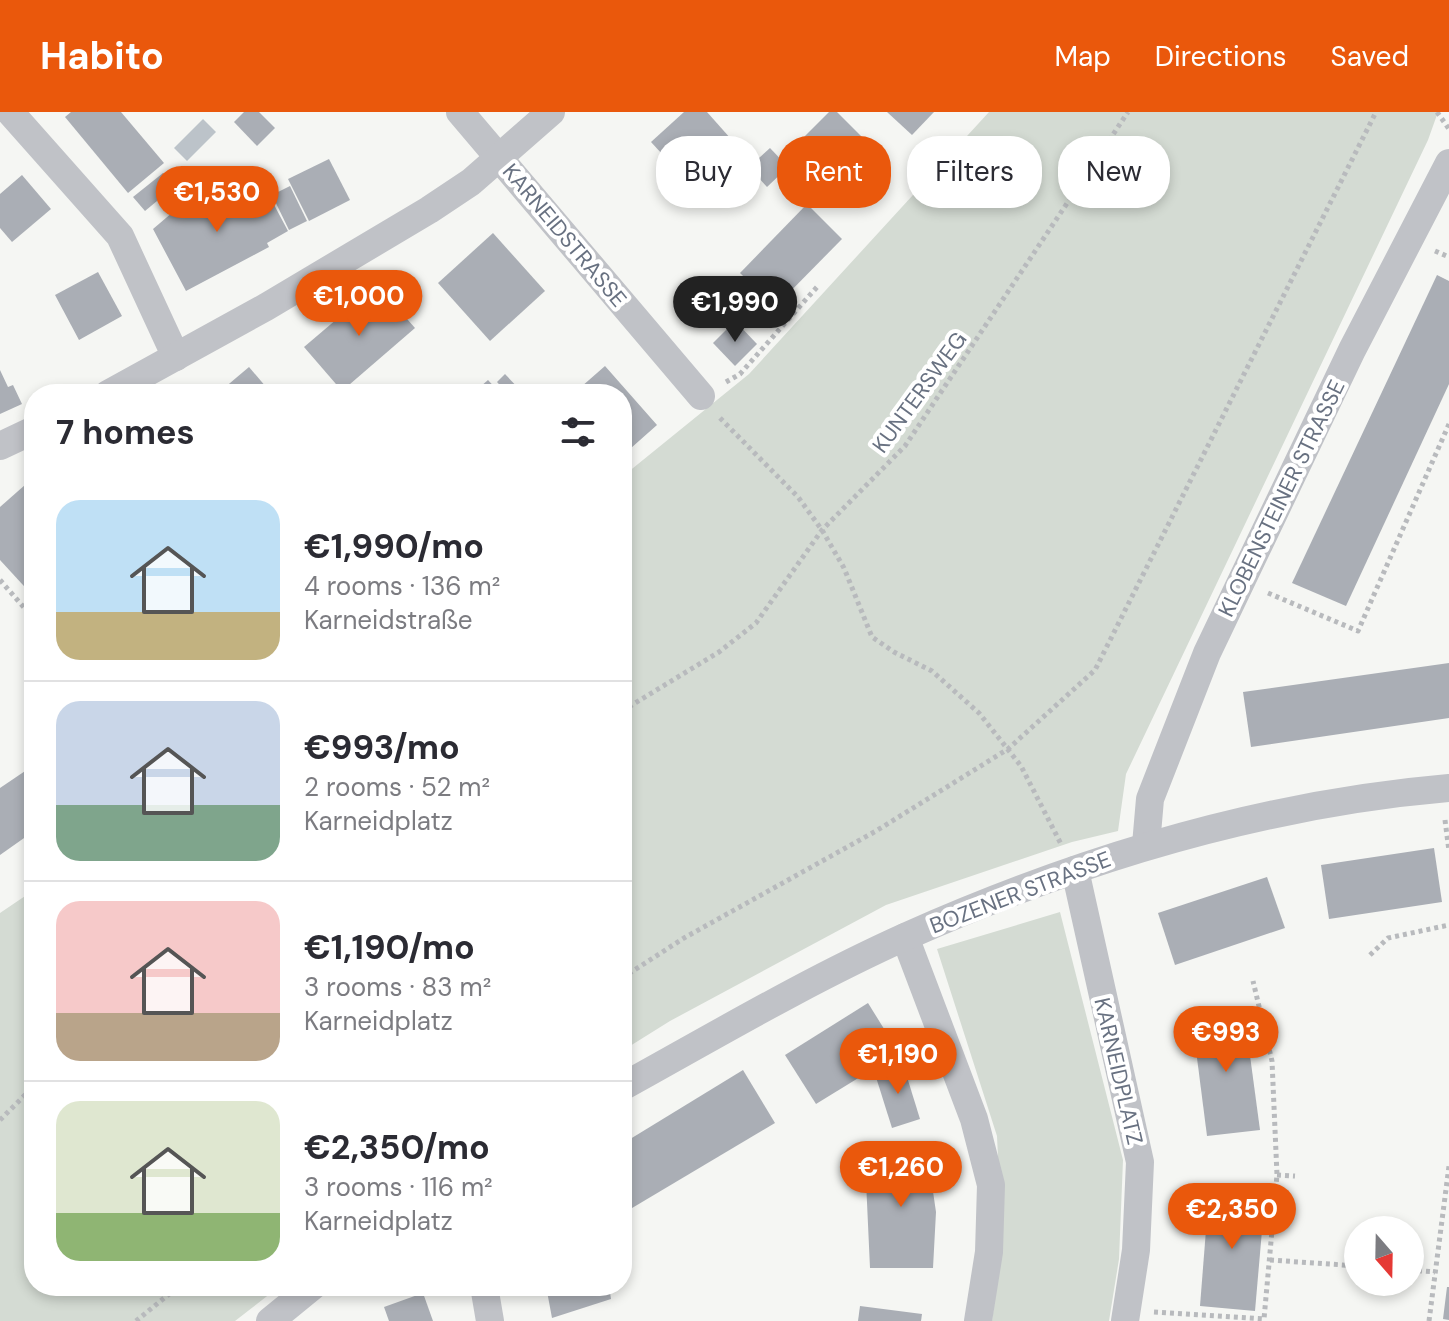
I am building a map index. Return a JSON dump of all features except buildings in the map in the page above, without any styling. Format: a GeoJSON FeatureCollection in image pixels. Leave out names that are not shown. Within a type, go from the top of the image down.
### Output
{"type":"FeatureCollection","features":[{"type":"Feature","properties":{"kind":"street"},"geometry":{"type":"LineString","coordinates":[[10,112],[120,236],[176,357]]}},
{"type":"Feature","properties":{"kind":"street","name":"KARNEIDSTRASSE"},"geometry":{"type":"LineString","coordinates":[[460,112],[701,396]]}},
{"type":"Feature","properties":{"kind":"street"},"geometry":{"type":"LineString","coordinates":[[126,384],[266,307],[429,210],[471,182],[551,112]]}},
{"type":"Feature","properties":{"kind":"street","name":"KLOBENSTEINER STRASSE"},"geometry":{"type":"LineString","coordinates":[[1146,845],[1150,799],[1207,653],[1352,350],[1449,163]]}},
{"type":"Feature","properties":{"kind":"street"},"geometry":{"type":"LineString","coordinates":[[0,446],[24,435]]}},
{"type":"Feature","properties":{"kind":"street","name":"BOZENER STRASSE"},"geometry":{"type":"LineString","coordinates":[[632,1081],[782,998],[905,937],[1075,870],[1146,845],[1300,809],[1449,788]]}},
{"type":"Feature","properties":{"kind":"street","name":"KARNEIDPLATZ"},"geometry":{"type":"LineString","coordinates":[[1075,870],[1140,1162],[1136,1250],[1126,1316]]}},
{"type":"Feature","properties":{"kind":"street"},"geometry":{"type":"LineString","coordinates":[[905,937],[974,1119],[991,1185],[989,1252],[978,1321]]}},
{"type":"Feature","properties":{"kind":"street"},"geometry":{"type":"LineString","coordinates":[[270,1321],[301,1296]]}},
{"type":"Feature","properties":{"kind":"street"},"geometry":{"type":"LineString","coordinates":[[486,1296],[490,1321]]}},
{"type":"Feature","properties":{"kind":"path","name":"KUNTERSWEG"},"geometry":{"type":"LineString","coordinates":[[632,705],[719,652],[756,623],[822,530],[905,446],[1128,112]]}},
{"type":"Feature","properties":{"kind":"path"},"geometry":{"type":"LineString","coordinates":[[632,972],[684,938],[876,831],[1008,749],[1095,670],[1376,112]]}},
{"type":"Feature","properties":{"kind":"path"},"geometry":{"type":"LineString","coordinates":[[1437,112],[1449,129]]}},
{"type":"Feature","properties":{"kind":"path"},"geometry":{"type":"LineString","coordinates":[[817,287],[740,374],[701,396],[798,497],[822,530],[844,568],[872,637],[932,671],[979,713],[1008,749],[1021,766],[1045,818],[1075,870]]}},
{"type":"Feature","properties":{"kind":"path"},"geometry":{"type":"LineString","coordinates":[[1241,582],[1358,631],[1449,424]]}},
{"type":"Feature","properties":{"kind":"path"},"geometry":{"type":"LineString","coordinates":[[0,580],[24,608]]}},
{"type":"Feature","properties":{"kind":"path"},"geometry":{"type":"LineString","coordinates":[[1445,821],[1449,851]]}},
{"type":"Feature","properties":{"kind":"path"},"geometry":{"type":"LineString","coordinates":[[1370,955],[1388,938],[1449,925]]}},
{"type":"Feature","properties":{"kind":"path"},"geometry":{"type":"LineString","coordinates":[[1126,1316],[1264,1319],[1277,1175],[1272,1061],[1253,981]]}},
{"type":"Feature","properties":{"kind":"path"},"geometry":{"type":"LineString","coordinates":[[0,1120],[24,1096]]}},
{"type":"Feature","properties":{"kind":"path"},"geometry":{"type":"LineString","coordinates":[[1429,1321],[1449,1166]]}},
{"type":"Feature","properties":{"kind":"path"},"geometry":{"type":"LineString","coordinates":[[1277,1175],[1295,1176]]}},
{"type":"Feature","properties":{"kind":"path"},"geometry":{"type":"LineString","coordinates":[[1270,1260],[1344,1265]]}},
{"type":"Feature","properties":{"kind":"path"},"geometry":{"type":"LineString","coordinates":[[1424,1271],[1435,1272]]}},
{"type":"Feature","properties":{"kind":"path"},"geometry":{"type":"LineString","coordinates":[[136,1321],[167,1296]]}},
{"type":"Feature","properties":{"kind":"shaded area"},"geometry":{"type":"Polygon","coordinates":[[[989,112],[1438,112],[1428,140],[1126,774],[1118,831],[1072,842],[886,905],[670,1021],[632,1045],[632,469],[749,374],[907,202],[907,208],[1042,208],[1042,136],[967,136],[989,112]]]}},
{"type":"Feature","properties":{"kind":"shaded area"},"geometry":{"type":"Polygon","coordinates":[[[203,119],[216,132],[187,161],[174,148],[203,119]]]}},
{"type":"Feature","properties":{"kind":"shaded area"},"geometry":{"type":"Polygon","coordinates":[[[24,897],[24,1296],[267,1296],[235,1321],[0,1321],[0,913],[24,897]]]}},
{"type":"Feature","properties":{"kind":"shaded area"},"geometry":{"type":"Polygon","coordinates":[[[1060,912],[1123,1160],[1119,1259],[1109,1321],[992,1321],[1002,1245],[997,1136],[937,949],[1060,912]]]}}]}
